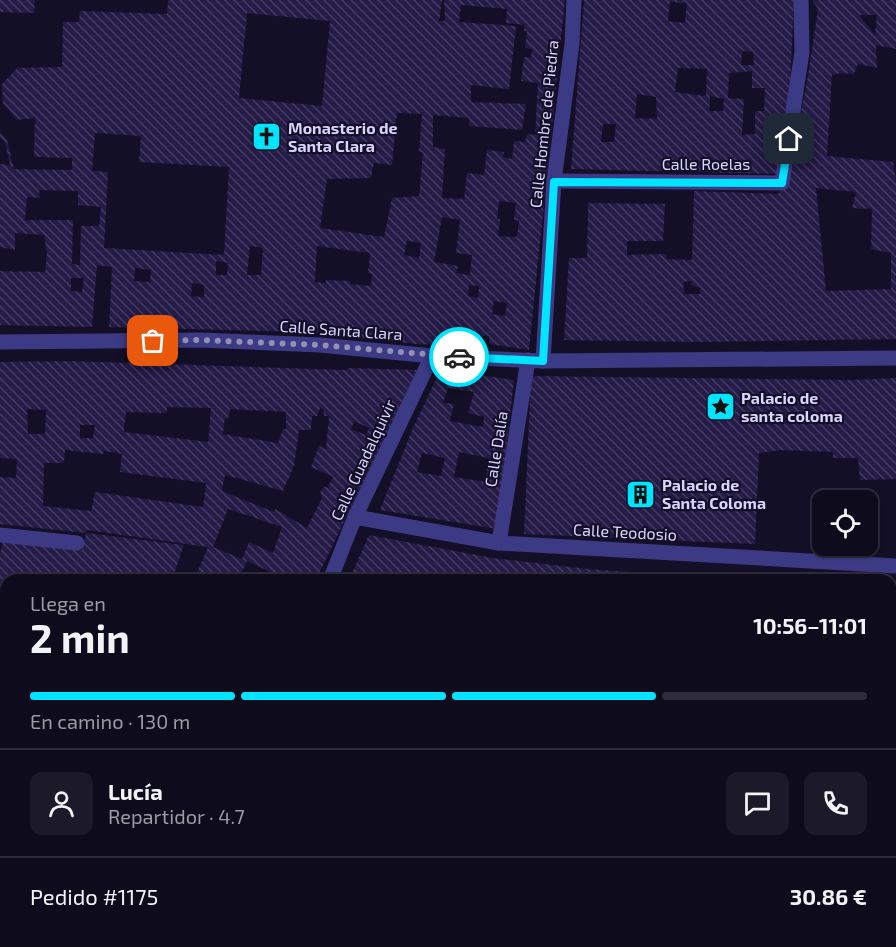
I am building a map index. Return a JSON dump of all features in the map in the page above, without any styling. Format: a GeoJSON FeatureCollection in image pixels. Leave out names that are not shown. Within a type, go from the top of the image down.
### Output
{"type":"FeatureCollection","features":[{"type":"Feature","properties":{"kind":"street","name":"Calle Hombre de Piedra"},"geometry":{"type":"LineString","coordinates":[[535,360],[554,182],[572,44],[574,0]]}},
{"type":"Feature","properties":{"kind":"street","name":"Calle Roelas"},"geometry":{"type":"LineString","coordinates":[[554,182],[782,183],[802,52],[801,0]]}},
{"type":"Feature","properties":{"kind":"street","name":"Calle Santa Clara"},"geometry":{"type":"LineString","coordinates":[[0,342],[200,340],[320,345],[432,356],[535,360],[896,358]]}},
{"type":"Feature","properties":{"kind":"street","name":"Calle Guadalquivir"},"geometry":{"type":"LineString","coordinates":[[332,574],[355,517],[432,356]]}},
{"type":"Feature","properties":{"kind":"street","name":"Calle Dalía"},"geometry":{"type":"LineString","coordinates":[[499,543],[535,360]]}},
{"type":"Feature","properties":{"kind":"street","name":"Calle Teodosio"},"geometry":{"type":"LineString","coordinates":[[355,517],[499,543],[896,566]]}},
{"type":"Feature","properties":{"kind":"street"},"geometry":{"type":"LineString","coordinates":[[0,535],[77,543]]}},
{"type":"Feature","properties":{"kind":"building"},"geometry":{"type":"Polygon","coordinates":[[[0,0],[35,0],[34,13],[0,12],[0,0]]]}},
{"type":"Feature","properties":{"kind":"building"},"geometry":{"type":"Polygon","coordinates":[[[168,0],[442,0],[439,21],[445,21],[444,0],[565,0],[529,350],[489,344],[489,336],[464,336],[463,346],[416,344],[309,332],[109,327],[112,267],[97,265],[92,327],[0,325],[0,271],[45,272],[47,254],[44,235],[15,233],[15,250],[0,247],[0,164],[10,165],[5,142],[0,137],[0,132],[7,140],[14,169],[72,170],[72,158],[34,157],[35,118],[17,120],[3,103],[2,84],[17,68],[62,67],[63,22],[79,22],[80,11],[167,14],[168,0]],[[461,5],[459,22],[516,26],[509,89],[471,85],[471,102],[526,104],[522,130],[469,126],[469,118],[433,115],[433,147],[445,149],[442,198],[464,199],[467,173],[484,175],[487,150],[504,152],[503,157],[512,159],[514,141],[525,142],[527,134],[535,135],[538,83],[521,81],[524,57],[531,58],[532,49],[525,48],[527,31],[524,31],[525,25],[506,23],[507,9],[461,5]],[[247,13],[239,98],[322,106],[330,21],[247,13]],[[397,113],[392,165],[374,163],[371,178],[327,179],[320,228],[384,237],[392,198],[419,196],[423,153],[419,151],[422,114],[397,113]],[[95,133],[92,171],[108,172],[104,248],[224,255],[229,167],[139,162],[141,136],[95,133]],[[39,190],[40,198],[27,197],[25,220],[73,220],[72,264],[80,265],[81,226],[99,226],[101,207],[78,205],[78,191],[39,190]],[[499,201],[498,236],[517,237],[519,221],[514,220],[516,203],[499,201]],[[442,217],[434,262],[458,266],[456,273],[470,275],[472,255],[456,253],[460,220],[442,217]],[[407,241],[404,255],[419,258],[421,243],[407,241]],[[250,246],[247,275],[261,275],[263,248],[250,246]],[[317,246],[315,282],[325,283],[326,280],[350,281],[350,284],[371,286],[372,274],[368,273],[370,253],[317,246]],[[216,261],[216,275],[227,275],[228,263],[216,261]],[[135,268],[134,281],[150,282],[151,270],[135,268]],[[71,278],[71,291],[82,292],[84,278],[71,278]],[[192,283],[191,296],[204,297],[204,285],[192,283]],[[469,285],[468,296],[478,298],[479,286],[469,285]],[[494,301],[492,314],[505,316],[507,303],[494,301]]]}},
{"type":"Feature","properties":{"kind":"building"},"geometry":{"type":"Polygon","coordinates":[[[584,0],[670,0],[794,0],[790,88],[779,174],[571,169],[584,0]],[[670,0],[668,21],[685,23],[687,3],[670,2],[670,0]],[[742,51],[741,65],[754,65],[753,52],[742,51]],[[678,68],[675,92],[706,96],[707,69],[678,68]],[[752,71],[729,73],[728,98],[744,99],[742,135],[755,134],[755,111],[764,111],[765,88],[752,88],[752,71]],[[637,94],[635,118],[657,119],[656,97],[637,94]],[[710,96],[709,111],[723,111],[724,99],[710,96]],[[603,124],[601,142],[614,142],[616,124],[603,124]]]}},
{"type":"Feature","properties":{"kind":"building"},"geometry":{"type":"Polygon","coordinates":[[[812,0],[896,0],[896,49],[876,45],[877,68],[858,64],[854,74],[832,75],[827,156],[893,162],[896,180],[896,339],[700,342],[564,340],[569,258],[587,258],[588,203],[665,204],[663,241],[627,241],[627,255],[666,254],[667,259],[692,260],[694,191],[778,194],[787,181],[807,82],[818,9],[812,0]],[[859,15],[875,35],[877,15],[859,15]],[[816,188],[826,291],[891,289],[891,253],[871,249],[872,209],[852,208],[856,192],[816,188]],[[692,281],[683,282],[684,294],[700,294],[700,288],[691,285],[692,281]]]}},
{"type":"Feature","properties":{"kind":"building"},"geometry":{"type":"Polygon","coordinates":[[[68,361],[347,370],[348,368],[417,370],[319,574],[275,574],[247,561],[241,574],[197,574],[208,547],[87,530],[86,533],[0,524],[0,477],[16,478],[17,459],[0,458],[0,362],[68,361]],[[167,407],[167,413],[126,412],[124,432],[208,442],[211,408],[167,407]],[[320,408],[317,416],[312,416],[311,430],[299,430],[294,466],[283,491],[225,475],[222,491],[274,512],[275,509],[307,528],[322,498],[320,493],[323,487],[328,487],[333,477],[311,467],[319,446],[326,449],[329,416],[324,416],[323,409],[320,408]],[[27,409],[28,434],[45,434],[46,410],[27,409]],[[230,409],[228,419],[225,418],[223,434],[278,443],[283,429],[286,429],[286,412],[230,409]],[[354,421],[351,429],[366,435],[369,428],[354,421]],[[80,425],[80,438],[93,438],[95,425],[80,425]],[[65,450],[64,463],[44,463],[43,506],[91,511],[95,492],[203,507],[206,483],[120,472],[122,454],[65,450]],[[228,509],[213,547],[242,559],[249,542],[273,553],[282,527],[228,509]]]}},
{"type":"Feature","properties":{"kind":"building"},"geometry":{"type":"Polygon","coordinates":[[[441,369],[514,380],[497,529],[380,510],[413,428],[441,369]],[[448,388],[443,403],[454,404],[450,421],[483,427],[484,417],[468,413],[474,392],[448,388]],[[459,452],[454,477],[486,482],[488,458],[459,452]],[[422,453],[417,472],[441,476],[445,458],[422,453]]]}},
{"type":"Feature","properties":{"kind":"building","name":"Palacio de Santa Coloma"},"geometry":{"type":"Polygon","coordinates":[[[531,376],[851,380],[896,378],[896,479],[860,480],[858,458],[833,458],[833,452],[781,450],[759,453],[755,544],[524,534],[531,376]]]}},
{"type":"Feature","properties":{"kind":"building"},"geometry":{"type":"Polygon","coordinates":[[[86,533],[184,545],[174,574],[0,574],[0,554],[3,541],[82,550],[86,533]]]}},
{"type":"Feature","properties":{"kind":"building"},"geometry":{"type":"Polygon","coordinates":[[[369,535],[493,558],[655,574],[352,574],[369,535]]]}},
{"type":"Feature","properties":{"kind":"way so far"},"geometry":{"type":"LineString","coordinates":[[153,341],[200,340],[320,345],[459,357]]}},
{"type":"Feature","properties":{"kind":"place","name":"Monasterio de Santa Clara"},"geometry":{"type":"Point","coordinates":[267,137]}},
{"type":"Feature","properties":{"kind":"place","name":"Palacio de santa coloma"},"geometry":{"type":"Point","coordinates":[720,407]}},
{"type":"Feature","properties":{"kind":"place","name":"Palacio de Santa Coloma"},"geometry":{"type":"Point","coordinates":[641,494]}},
{"type":"Feature","properties":{"kind":"route"},"geometry":{"type":"LineString","coordinates":[[459,357],[543,361],[554,182],[782,183],[789,139]]}}]}
